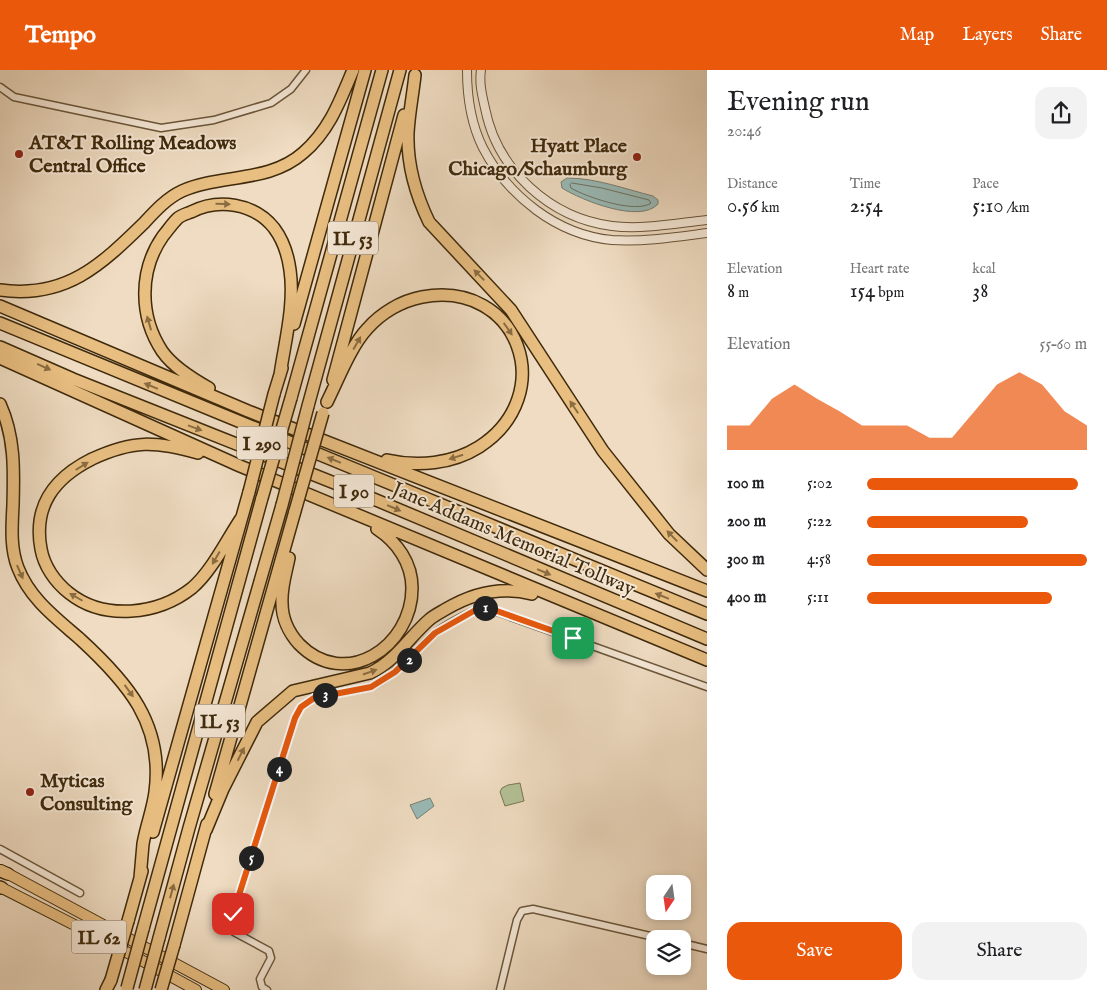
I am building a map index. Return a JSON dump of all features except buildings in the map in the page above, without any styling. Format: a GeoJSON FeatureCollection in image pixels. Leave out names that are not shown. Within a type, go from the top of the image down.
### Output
{"type":"FeatureCollection","features":[{"type":"Feature","properties":{"kind":"highway"},"geometry":{"type":"LineString","coordinates":[[0,290],[39,290],[63,284],[90,271],[109,257],[165,202],[180,192],[196,186],[270,172],[295,159],[316,141],[330,123],[353,70]]}},
{"type":"Feature","properties":{"kind":"highway","name":"I 290"},"geometry":{"type":"LineString","coordinates":[[242,517],[274,394],[365,70]]}},
{"type":"Feature","properties":{"kind":"highway","name":"IL 53"},"geometry":{"type":"LineString","coordinates":[[127,989],[382,70]]}},
{"type":"Feature","properties":{"kind":"highway","name":"IL 53"},"geometry":{"type":"LineString","coordinates":[[145,990],[189,828],[282,505],[400,70]]}},
{"type":"Feature","properties":{"kind":"highway"},"geometry":{"type":"LineString","coordinates":[[416,73],[408,134],[413,183],[429,222],[511,310],[603,451],[669,534],[707,570]]}},
{"type":"Feature","properties":{"kind":"highway","name":"I 290"},"geometry":{"type":"LineString","coordinates":[[295,513],[416,73]]}},
{"type":"Feature","properties":{"kind":"highway"},"geometry":{"type":"LineString","coordinates":[[248,411],[182,370],[163,352],[149,325],[145,296],[150,262],[158,244],[178,218],[208,205],[232,205],[255,212],[268,221],[277,233],[287,254],[291,272],[290,312],[280,375]]}},
{"type":"Feature","properties":{"kind":"highway"},"geometry":{"type":"LineString","coordinates":[[325,407],[358,340],[367,328],[398,305],[412,299],[433,295],[462,297],[485,306],[498,316],[511,332],[521,357],[521,386],[512,414],[505,425],[488,440],[465,454],[439,463],[402,463],[362,455]]}},
{"type":"Feature","properties":{"kind":"highway"},"geometry":{"type":"LineString","coordinates":[[0,306],[248,411],[707,591]]}},
{"type":"Feature","properties":{"kind":"highway","name":"Jane Addams Memorial Tollway"},"geometry":{"type":"LineString","coordinates":[[0,323],[707,614]]}},
{"type":"Feature","properties":{"kind":"highway","name":"Jane Addams Memorial Tollway"},"geometry":{"type":"LineString","coordinates":[[0,346],[73,379],[357,492],[707,639]]}},
{"type":"Feature","properties":{"kind":"highway"},"geometry":{"type":"LineString","coordinates":[[0,358],[240,466],[707,660]]}},
{"type":"Feature","properties":{"kind":"highway"},"geometry":{"type":"LineString","coordinates":[[0,404],[6,418],[12,443],[14,472],[12,538],[16,560],[22,577],[40,603],[102,659],[125,684],[142,710],[152,735],[156,760],[156,782],[143,843],[140,878]]}},
{"type":"Feature","properties":{"kind":"highway"},"geometry":{"type":"LineString","coordinates":[[240,466],[159,444],[136,444],[112,451],[80,466],[58,483],[43,505],[38,534],[43,559],[48,570],[68,593],[84,602],[106,609],[138,611],[162,606],[191,589],[211,566],[242,517]]}},
{"type":"Feature","properties":{"kind":"highway"},"geometry":{"type":"LineString","coordinates":[[295,513],[295,535],[282,596],[283,612],[288,630],[305,650],[316,657],[338,663],[353,663],[376,654],[390,644],[398,635],[410,607],[412,583],[407,562],[390,538],[339,506]]}},
{"type":"Feature","properties":{"kind":"highway","name":"IL 53"},"geometry":{"type":"LineString","coordinates":[[161,990],[235,721],[295,513]]}},
{"type":"Feature","properties":{"kind":"highway","name":"IL 53"},"geometry":{"type":"LineString","coordinates":[[108,987],[242,517]]}},
{"type":"Feature","properties":{"kind":"highway"},"geometry":{"type":"LineString","coordinates":[[206,830],[223,789],[257,722],[293,691],[370,673],[379,669],[402,650],[431,618],[458,602],[486,592],[500,590],[521,591],[600,623],[654,637]]}},
{"type":"Feature","properties":{"kind":"main road","name":"IL 62"},"geometry":{"type":"LineString","coordinates":[[2,872],[224,990]]}},
{"type":"Feature","properties":{"kind":"main road","name":"IL 62"},"geometry":{"type":"LineString","coordinates":[[1,887],[196,990]]}},
{"type":"Feature","properties":{"kind":"street"},"geometry":{"type":"LineString","coordinates":[[0,87],[14,97],[161,128],[214,120],[271,103],[291,89],[306,70]]}},
{"type":"Feature","properties":{"kind":"street"},"geometry":{"type":"LineString","coordinates":[[467,70],[472,116],[483,147],[508,185],[528,204],[571,229],[610,240],[644,240],[707,233]]}},
{"type":"Feature","properties":{"kind":"street"},"geometry":{"type":"LineString","coordinates":[[481,70],[481,87],[488,124],[495,142],[511,168],[527,185],[553,205],[570,215],[613,226],[658,225],[707,220]]}},
{"type":"Feature","properties":{"kind":"street"},"geometry":{"type":"LineString","coordinates":[[266,990],[262,987],[260,979],[271,958],[269,951],[234,932],[230,923],[295,718],[301,707],[314,698],[371,687],[377,684],[395,672],[435,633],[479,608],[486,608],[707,687]]}},
{"type":"Feature","properties":{"kind":"street"},"geometry":{"type":"LineString","coordinates":[[0,849],[80,893]]}},
{"type":"Feature","properties":{"kind":"street"},"geometry":{"type":"LineString","coordinates":[[500,990],[517,920],[522,911],[533,909],[646,935]]}},
{"type":"Feature","properties":{"kind":"street"},"geometry":{"type":"LineString","coordinates":[[691,945],[707,948]]}},
{"type":"Feature","properties":{"kind":"green space"},"geometry":{"type":"Polygon","coordinates":[[[520,783],[524,801],[505,806],[500,792],[502,788],[520,783]]]}},
{"type":"Feature","properties":{"kind":"water"},"geometry":{"type":"Polygon","coordinates":[[[567,178],[600,182],[653,196],[658,200],[658,204],[649,210],[638,212],[596,204],[562,188],[561,182],[567,178]]]}},
{"type":"Feature","properties":{"kind":"water"},"geometry":{"type":"Polygon","coordinates":[[[430,798],[434,806],[417,819],[410,805],[430,798]]]}},
{"type":"Feature","properties":{"kind":"place","name":"AT&T Rolling Meadows Central Office"},"geometry":{"type":"Point","coordinates":[19,154]}},
{"type":"Feature","properties":{"kind":"place","name":"Hyatt Place Chicago/Schaumburg"},"geometry":{"type":"Point","coordinates":[637,157]}},
{"type":"Feature","properties":{"kind":"place","name":"Myticas Consulting"},"geometry":{"type":"Point","coordinates":[30,792]}},
{"type":"Feature","properties":{"kind":"route"},"geometry":{"type":"LineString","coordinates":[[233,914],[295,718],[301,707],[314,698],[371,687],[377,684],[407,662],[435,633],[479,608],[494,610],[573,638]]}}]}
